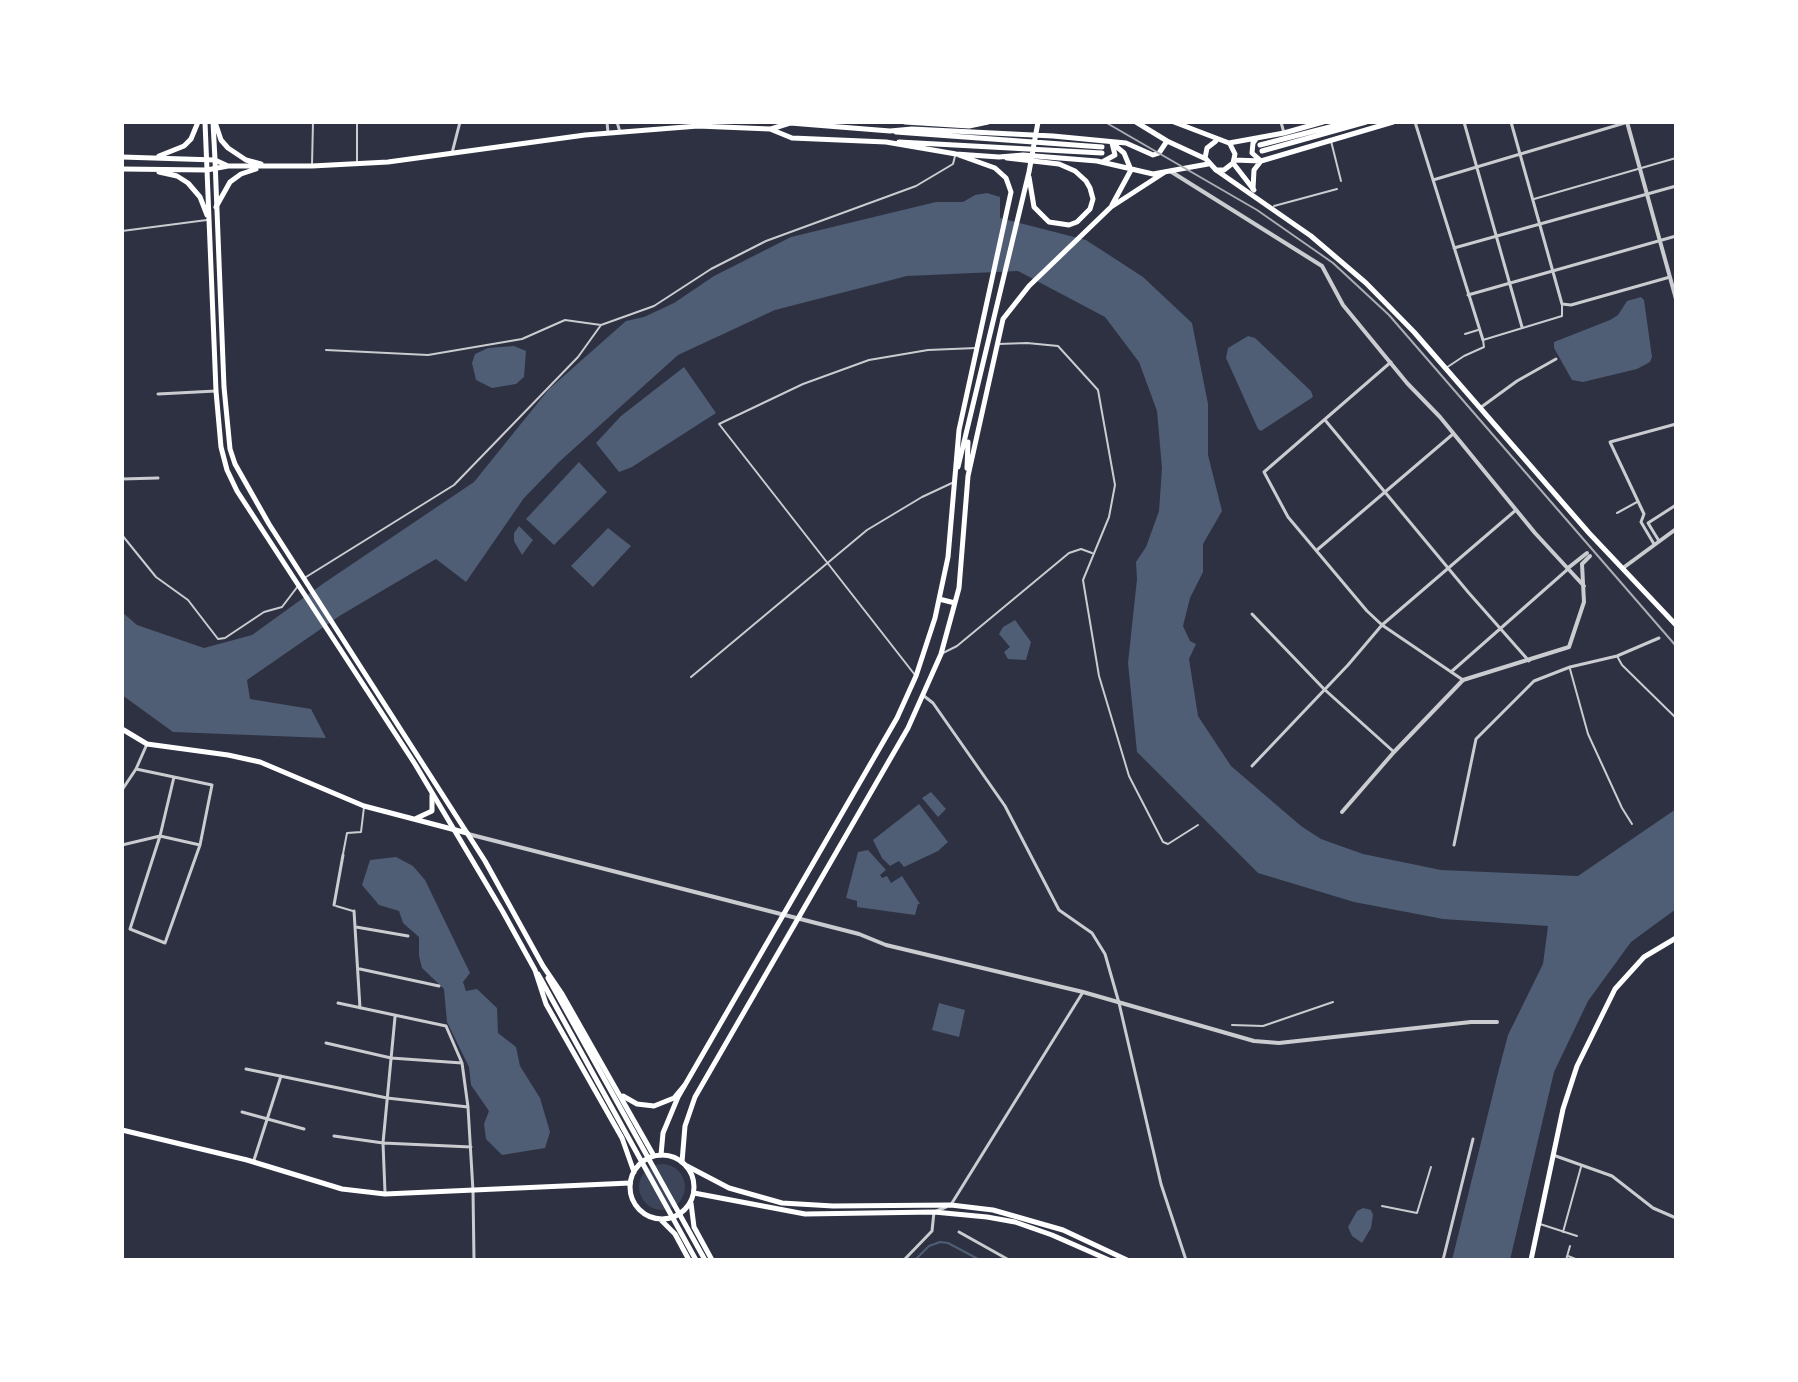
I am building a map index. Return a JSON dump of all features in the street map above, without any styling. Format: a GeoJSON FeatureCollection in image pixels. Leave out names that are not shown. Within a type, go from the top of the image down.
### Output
{"type":"FeatureCollection","features":[{"type":"Feature","properties":{"kind":"main road"},"geometry":{"type":"LineString","coordinates":[[122,156],[155,156],[176,150],[191,139],[198,122]]}},
{"type":"Feature","properties":{"kind":"main road"},"geometry":{"type":"LineString","coordinates":[[205,122],[216,391],[221,447],[227,470],[237,491],[432,794],[705,1260]]}},
{"type":"Feature","properties":{"kind":"main road"},"geometry":{"type":"LineString","coordinates":[[214,122],[224,387],[230,449],[242,478],[468,834],[654,1156]]}},
{"type":"Feature","properties":{"kind":"main road"},"geometry":{"type":"LineString","coordinates":[[214,122],[221,140],[234,153],[246,160],[270,166]]}},
{"type":"Feature","properties":{"kind":"main road"},"geometry":{"type":"LineString","coordinates":[[812,124],[821,122]]}},
{"type":"Feature","properties":{"kind":"main road"},"geometry":{"type":"LineString","coordinates":[[905,122],[969,126],[988,122]]}},
{"type":"Feature","properties":{"kind":"main road"},"geometry":{"type":"LineString","coordinates":[[956,479],[1029,172],[1038,122]]}},
{"type":"Feature","properties":{"kind":"main road"},"geometry":{"type":"LineString","coordinates":[[1136,122],[1207,162],[1311,236],[1366,283],[1446,368],[1598,547],[1623,568],[1676,625]]}},
{"type":"Feature","properties":{"kind":"main road"},"geometry":{"type":"LineString","coordinates":[[1174,122],[1217,141],[1229,143],[1323,122]]}},
{"type":"Feature","properties":{"kind":"main road"},"geometry":{"type":"LineString","coordinates":[[1349,122],[1261,148],[1366,122]]}},
{"type":"Feature","properties":{"kind":"main road"},"geometry":{"type":"LineString","coordinates":[[1216,170],[1224,170],[1234,162],[1261,161],[1393,122]]}},
{"type":"Feature","properties":{"kind":"main road"},"geometry":{"type":"LineString","coordinates":[[122,169],[207,170],[228,166],[357,164],[452,155],[608,133],[698,126],[770,129],[790,123],[1102,150],[792,138],[770,129]]}},
{"type":"Feature","properties":{"kind":"main road"},"geometry":{"type":"LineString","coordinates":[[890,131],[986,132],[1126,143],[1153,155],[1159,153],[1167,141]]}},
{"type":"Feature","properties":{"kind":"main road"},"geometry":{"type":"LineString","coordinates":[[1257,138],[1252,153],[1261,161]]}},
{"type":"Feature","properties":{"kind":"main road"},"geometry":{"type":"LineString","coordinates":[[1207,162],[1207,148],[1217,141]]}},
{"type":"Feature","properties":{"kind":"main road"},"geometry":{"type":"LineString","coordinates":[[886,142],[956,154],[1059,164],[1081,175],[1086,181],[1093,199],[1090,209],[1077,222],[1069,225],[1058,225],[1044,219],[1034,207],[1029,172]]}},
{"type":"Feature","properties":{"kind":"main road"},"geometry":{"type":"LineString","coordinates":[[1097,161],[1113,158],[1115,151],[1111,142]]}},
{"type":"Feature","properties":{"kind":"main road"},"geometry":{"type":"LineString","coordinates":[[1111,142],[1124,153],[1131,170]]}},
{"type":"Feature","properties":{"kind":"main road"},"geometry":{"type":"LineString","coordinates":[[1229,143],[1234,150],[1234,162],[1266,205]]}},
{"type":"Feature","properties":{"kind":"main road"},"geometry":{"type":"LineString","coordinates":[[661,1155],[663,1133],[684,1086],[897,718],[916,676],[939,599],[948,557],[959,430],[1011,192],[1002,174],[995,168],[956,154]]}},
{"type":"Feature","properties":{"kind":"main road"},"geometry":{"type":"LineString","coordinates":[[999,157],[1023,155],[1097,161],[1153,174],[1207,162]]}},
{"type":"Feature","properties":{"kind":"main road"},"geometry":{"type":"LineString","coordinates":[[122,156],[215,160],[228,166]]}},
{"type":"Feature","properties":{"kind":"main road"},"geometry":{"type":"LineString","coordinates":[[1253,189],[1254,170],[1261,161]]}},
{"type":"Feature","properties":{"kind":"main road"},"geometry":{"type":"LineString","coordinates":[[216,208],[230,182],[241,174],[270,166]]}},
{"type":"Feature","properties":{"kind":"main road"},"geometry":{"type":"LineString","coordinates":[[122,169],[177,176],[195,189],[209,220]]}},
{"type":"Feature","properties":{"kind":"main road"},"geometry":{"type":"LineString","coordinates":[[1111,207],[1131,170]]}},
{"type":"Feature","properties":{"kind":"main road"},"geometry":{"type":"LineString","coordinates":[[968,476],[1003,319],[1029,286],[1111,207],[1168,172]]}},
{"type":"Feature","properties":{"kind":"main road"},"geometry":{"type":"LineString","coordinates":[[985,315],[997,307],[1003,319]]}},
{"type":"Feature","properties":{"kind":"main road"},"geometry":{"type":"LineString","coordinates":[[712,1260],[694,1227],[691,1203],[693,1179],[684,1164],[689,1111],[908,728],[941,654],[961,574],[968,427]]}},
{"type":"Feature","properties":{"kind":"main road"},"geometry":{"type":"LineString","coordinates":[[939,599],[955,603]]}},
{"type":"Feature","properties":{"kind":"main road"},"geometry":{"type":"LineString","coordinates":[[122,729],[147,744],[260,762],[364,806],[468,834]]}},
{"type":"Feature","properties":{"kind":"main road"},"geometry":{"type":"LineString","coordinates":[[415,819],[432,811],[432,794]]}},
{"type":"Feature","properties":{"kind":"main road"},"geometry":{"type":"LineString","coordinates":[[1531,1260],[1553,1155],[1577,1066],[1615,989],[1644,957],[1676,938]]}},
{"type":"Feature","properties":{"kind":"main road"},"geometry":{"type":"LineString","coordinates":[[543,966],[555,1000],[696,1260]]}},
{"type":"Feature","properties":{"kind":"main road"},"geometry":{"type":"LineString","coordinates":[[535,970],[543,998],[622,1138],[634,1172]]}},
{"type":"Feature","properties":{"kind":"main road"},"geometry":{"type":"LineString","coordinates":[[698,1063],[701,1073],[711,1070]]}},
{"type":"Feature","properties":{"kind":"main road"},"geometry":{"type":"LineString","coordinates":[[618,1091],[637,1104],[654,1106],[669,1101],[684,1086]]}},
{"type":"Feature","properties":{"kind":"main road"},"geometry":{"type":"LineString","coordinates":[[122,1130],[254,1162],[342,1189],[385,1194],[630,1183]]}},
{"type":"Feature","properties":{"kind":"main road"},"geometry":{"type":"LineString","coordinates":[[691,1203],[676,1216],[661,1219],[646,1215],[638,1208],[631,1194],[630,1183],[634,1172],[641,1163],[661,1155],[729,1188],[782,1203],[951,1205],[993,1210],[1063,1230],[1127,1260]]}},
{"type":"Feature","properties":{"kind":"main road"},"geometry":{"type":"LineString","coordinates":[[694,1193],[805,1214],[934,1212],[987,1217],[1015,1222],[1052,1235],[1109,1260]]}},
{"type":"Feature","properties":{"kind":"main road"},"geometry":{"type":"LineString","coordinates":[[661,1219],[675,1234],[689,1260]]}},
{"type":"Feature","properties":{"kind":"street"},"geometry":{"type":"LineString","coordinates":[[452,155],[460,122]]}},
{"type":"Feature","properties":{"kind":"street"},"geometry":{"type":"LineString","coordinates":[[607,122],[608,133]]}},
{"type":"Feature","properties":{"kind":"street"},"geometry":{"type":"LineString","coordinates":[[617,122],[620,132]]}},
{"type":"Feature","properties":{"kind":"street"},"geometry":{"type":"LineString","coordinates":[[1281,122],[1284,133]]}},
{"type":"Feature","properties":{"kind":"street"},"geometry":{"type":"LineString","coordinates":[[1415,122],[1483,340]]}},
{"type":"Feature","properties":{"kind":"street"},"geometry":{"type":"LineString","coordinates":[[1464,122],[1522,327]]}},
{"type":"Feature","properties":{"kind":"street"},"geometry":{"type":"LineString","coordinates":[[1511,122],[1562,304],[1571,305],[1670,277]]}},
{"type":"Feature","properties":{"kind":"street"},"geometry":{"type":"LineString","coordinates":[[1433,180],[1627,122],[1676,299]]}},
{"type":"Feature","properties":{"kind":"street"},"geometry":{"type":"LineString","coordinates":[[1168,172],[1322,266],[1343,305],[1584,586]]}},
{"type":"Feature","properties":{"kind":"street"},"geometry":{"type":"LineString","coordinates":[[1454,248],[1676,186]]}},
{"type":"Feature","properties":{"kind":"street"},"geometry":{"type":"LineString","coordinates":[[1468,295],[1676,236]]}},
{"type":"Feature","properties":{"kind":"street"},"geometry":{"type":"LineString","coordinates":[[1480,408],[1517,381],[1556,359]]}},
{"type":"Feature","properties":{"kind":"street"},"geometry":{"type":"LineString","coordinates":[[1391,362],[1264,472],[1288,517],[1367,611],[1382,625],[1463,680]]}},
{"type":"Feature","properties":{"kind":"street"},"geometry":{"type":"LineString","coordinates":[[158,394],[216,391]]}},
{"type":"Feature","properties":{"kind":"street"},"geometry":{"type":"LineString","coordinates":[[1325,420],[1529,661]]}},
{"type":"Feature","properties":{"kind":"street"},"geometry":{"type":"LineString","coordinates":[[1656,543],[1641,522],[1644,514],[1610,442],[1676,424]]}},
{"type":"Feature","properties":{"kind":"street"},"geometry":{"type":"LineString","coordinates":[[1317,550],[1453,434]]}},
{"type":"Feature","properties":{"kind":"street"},"geometry":{"type":"LineString","coordinates":[[122,479],[158,478]]}},
{"type":"Feature","properties":{"kind":"street"},"geometry":{"type":"LineString","coordinates":[[1656,543],[1648,523],[1676,505]]}},
{"type":"Feature","properties":{"kind":"street"},"geometry":{"type":"LineString","coordinates":[[1252,766],[1382,625],[1516,510]]}},
{"type":"Feature","properties":{"kind":"street"},"geometry":{"type":"LineString","coordinates":[[1623,568],[1676,529]]}},
{"type":"Feature","properties":{"kind":"street"},"geometry":{"type":"LineString","coordinates":[[1342,812],[1463,680],[1569,647],[1584,602],[1582,564],[1589,554],[1568,568],[1451,672]]}},
{"type":"Feature","properties":{"kind":"street"},"geometry":{"type":"LineString","coordinates":[[1252,614],[1324,689],[1394,752]]}},
{"type":"Feature","properties":{"kind":"street"},"geometry":{"type":"LineString","coordinates":[[1454,845],[1476,739],[1534,681],[1570,667],[1617,656],[1659,638]]}},
{"type":"Feature","properties":{"kind":"street"},"geometry":{"type":"LineString","coordinates":[[924,695],[933,703],[1005,806],[1059,910],[1082,924],[1100,942],[1119,1003],[1161,1184],[1186,1260]]}},
{"type":"Feature","properties":{"kind":"street"},"geometry":{"type":"LineString","coordinates":[[122,790],[147,744]]}},
{"type":"Feature","properties":{"kind":"street"},"geometry":{"type":"LineString","coordinates":[[136,769],[174,777],[212,785],[200,845],[165,943],[130,929],[160,836],[174,777]]}},
{"type":"Feature","properties":{"kind":"street"},"geometry":{"type":"LineString","coordinates":[[468,834],[859,934],[886,945],[1083,992],[1254,1041],[1279,1043],[1471,1022],[1497,1022]]}},
{"type":"Feature","properties":{"kind":"street"},"geometry":{"type":"LineString","coordinates":[[122,845],[160,836],[200,845]]}},
{"type":"Feature","properties":{"kind":"street"},"geometry":{"type":"LineString","coordinates":[[334,905],[343,855]]}},
{"type":"Feature","properties":{"kind":"street"},"geometry":{"type":"LineString","coordinates":[[354,911],[360,969],[360,1008]]}},
{"type":"Feature","properties":{"kind":"street"},"geometry":{"type":"LineString","coordinates":[[356,927],[408,936]]}},
{"type":"Feature","properties":{"kind":"street"},"geometry":{"type":"LineString","coordinates":[[360,969],[439,986]]}},
{"type":"Feature","properties":{"kind":"street"},"geometry":{"type":"LineString","coordinates":[[904,1260],[932,1231],[934,1212],[951,1205],[1083,992]]}},
{"type":"Feature","properties":{"kind":"street"},"geometry":{"type":"LineString","coordinates":[[338,1003],[446,1026],[462,1063],[468,1107],[474,1260]]}},
{"type":"Feature","properties":{"kind":"street"},"geometry":{"type":"LineString","coordinates":[[385,1194],[383,1143],[395,1017]]}},
{"type":"Feature","properties":{"kind":"street"},"geometry":{"type":"LineString","coordinates":[[326,1043],[391,1058],[462,1063]]}},
{"type":"Feature","properties":{"kind":"street"},"geometry":{"type":"LineString","coordinates":[[246,1069],[387,1098],[468,1107]]}},
{"type":"Feature","properties":{"kind":"street"},"geometry":{"type":"LineString","coordinates":[[254,1162],[281,1076]]}},
{"type":"Feature","properties":{"kind":"street"},"geometry":{"type":"LineString","coordinates":[[242,1112],[304,1129]]}},
{"type":"Feature","properties":{"kind":"street"},"geometry":{"type":"LineString","coordinates":[[334,1136],[383,1143],[471,1147]]}},
{"type":"Feature","properties":{"kind":"street"},"geometry":{"type":"LineString","coordinates":[[1443,1260],[1473,1139]]}},
{"type":"Feature","properties":{"kind":"street"},"geometry":{"type":"LineString","coordinates":[[1553,1155],[1612,1176],[1653,1208],[1676,1218]]}},
{"type":"Feature","properties":{"kind":"street"},"geometry":{"type":"LineString","coordinates":[[959,1232],[1009,1260]]}},
{"type":"Feature","properties":{"kind":"lane"},"geometry":{"type":"LineString","coordinates":[[312,166],[313,122]]}},
{"type":"Feature","properties":{"kind":"lane"},"geometry":{"type":"LineString","coordinates":[[357,122],[357,164]]}},
{"type":"Feature","properties":{"kind":"lane"},"geometry":{"type":"LineString","coordinates":[[1330,140],[1341,181]]}},
{"type":"Feature","properties":{"kind":"lane"},"geometry":{"type":"LineString","coordinates":[[326,350],[428,355],[522,339],[565,320],[601,325],[654,306],[711,269],[766,241],[916,186],[953,164],[956,154]]}},
{"type":"Feature","properties":{"kind":"lane"},"geometry":{"type":"LineString","coordinates":[[1532,199],[1676,158]]}},
{"type":"Feature","properties":{"kind":"lane"},"geometry":{"type":"LineString","coordinates":[[1266,205],[1337,189]]}},
{"type":"Feature","properties":{"kind":"lane"},"geometry":{"type":"LineString","coordinates":[[122,231],[209,220]]}},
{"type":"Feature","properties":{"kind":"lane"},"geometry":{"type":"LineString","coordinates":[[1446,368],[1473,350],[1484,347],[1483,340],[1562,316],[1562,304]]}},
{"type":"Feature","properties":{"kind":"lane"},"geometry":{"type":"LineString","coordinates":[[305,578],[454,485],[578,357],[601,325]]}},
{"type":"Feature","properties":{"kind":"lane"},"geometry":{"type":"LineString","coordinates":[[1465,334],[1479,330]]}},
{"type":"Feature","properties":{"kind":"lane"},"geometry":{"type":"LineString","coordinates":[[997,344],[1058,346],[1098,390],[1115,485],[1109,517],[1083,577],[1099,676],[1129,776],[1165,844],[1198,825]]}},
{"type":"Feature","properties":{"kind":"lane"},"geometry":{"type":"LineString","coordinates":[[916,676],[719,424],[803,384],[869,360],[928,350],[978,348]]}},
{"type":"Feature","properties":{"kind":"lane"},"geometry":{"type":"LineString","coordinates":[[691,677],[867,530],[956,479]]}},
{"type":"Feature","properties":{"kind":"lane"},"geometry":{"type":"LineString","coordinates":[[1617,513],[1638,502]]}},
{"type":"Feature","properties":{"kind":"lane"},"geometry":{"type":"LineString","coordinates":[[122,535],[156,577],[188,600],[218,639],[225,638],[264,612],[282,607],[298,585]]}},
{"type":"Feature","properties":{"kind":"lane"},"geometry":{"type":"LineString","coordinates":[[941,654],[957,646],[1069,553],[1081,549],[1093,553]]}},
{"type":"Feature","properties":{"kind":"lane"},"geometry":{"type":"LineString","coordinates":[[1617,656],[1622,665],[1676,718]]}},
{"type":"Feature","properties":{"kind":"lane"},"geometry":{"type":"LineString","coordinates":[[1570,667],[1588,734],[1632,824]]}},
{"type":"Feature","properties":{"kind":"lane"},"geometry":{"type":"LineString","coordinates":[[343,855],[347,833],[361,832],[364,806]]}},
{"type":"Feature","properties":{"kind":"lane"},"geometry":{"type":"LineString","coordinates":[[334,905],[354,911]]}},
{"type":"Feature","properties":{"kind":"lane"},"geometry":{"type":"LineString","coordinates":[[1232,1025],[1263,1026],[1333,1002]]}},
{"type":"Feature","properties":{"kind":"lane"},"geometry":{"type":"LineString","coordinates":[[1563,1232],[1582,1165]]}},
{"type":"Feature","properties":{"kind":"lane"},"geometry":{"type":"LineString","coordinates":[[1382,1206],[1417,1213],[1431,1167]]}},
{"type":"Feature","properties":{"kind":"lane"},"geometry":{"type":"LineString","coordinates":[[1539,1224],[1577,1236]]}},
{"type":"Feature","properties":{"kind":"lane"},"geometry":{"type":"LineString","coordinates":[[1570,1246],[1567,1258],[1578,1260]]}},
{"type":"Feature","properties":{"kind":"shaded area"},"geometry":{"type":"Polygon","coordinates":[[[987,193],[1000,197],[1000,218],[1086,240],[1143,277],[1192,323],[1208,404],[1208,455],[1222,511],[1203,544],[1203,572],[1190,598],[1183,626],[1190,641],[1196,644],[1189,659],[1198,716],[1231,766],[1301,826],[1321,839],[1363,854],[1441,870],[1578,876],[1676,809],[1676,909],[1631,942],[1588,1001],[1554,1072],[1510,1260],[1452,1260],[1508,1035],[1543,964],[1548,926],[1443,919],[1354,902],[1258,873],[1137,752],[1128,663],[1136,562],[1146,547],[1159,511],[1162,468],[1157,411],[1139,362],[1105,317],[1018,271],[907,276],[775,310],[678,355],[559,462],[524,498],[466,582],[436,559],[341,615],[247,680],[250,699],[311,709],[326,738],[173,732],[122,695],[122,612],[137,625],[204,648],[252,635],[474,482],[549,389],[626,321],[644,317],[674,303],[714,276],[791,237],[936,202],[963,202],[987,193]]]}},
{"type":"Feature","properties":{"kind":"shaded area"},"geometry":{"type":"Polygon","coordinates":[[[1641,297],[1644,300],[1652,357],[1650,362],[1637,369],[1583,382],[1572,380],[1554,348],[1554,342],[1610,320],[1618,315],[1627,301],[1641,297]]]}},
{"type":"Feature","properties":{"kind":"shaded area"},"geometry":{"type":"Polygon","coordinates":[[[1248,336],[1255,338],[1311,391],[1313,397],[1261,431],[1226,358],[1228,348],[1248,336]]]}},
{"type":"Feature","properties":{"kind":"shaded area"},"geometry":{"type":"Polygon","coordinates":[[[514,346],[526,351],[524,377],[516,384],[492,388],[476,380],[472,363],[475,354],[488,348],[514,346]]]}},
{"type":"Feature","properties":{"kind":"shaded area"},"geometry":{"type":"Polygon","coordinates":[[[684,367],[716,413],[632,467],[619,472],[596,443],[621,416],[684,367]]]}},
{"type":"Feature","properties":{"kind":"shaded area"},"geometry":{"type":"Polygon","coordinates":[[[579,462],[607,492],[554,545],[526,519],[579,462]]]}},
{"type":"Feature","properties":{"kind":"shaded area"},"geometry":{"type":"Polygon","coordinates":[[[519,526],[533,540],[522,555],[514,541],[514,533],[519,526]]]}},
{"type":"Feature","properties":{"kind":"shaded area"},"geometry":{"type":"Polygon","coordinates":[[[608,528],[631,546],[593,587],[571,566],[608,528]]]}},
{"type":"Feature","properties":{"kind":"shaded area"},"geometry":{"type":"Polygon","coordinates":[[[1015,620],[1031,642],[1026,660],[1008,659],[1004,652],[1010,647],[999,634],[1003,627],[1015,620]]]}},
{"type":"Feature","properties":{"kind":"shaded area"},"geometry":{"type":"Polygon","coordinates":[[[931,792],[946,809],[938,817],[922,798],[931,792]]]}},
{"type":"Feature","properties":{"kind":"shaded area"},"geometry":{"type":"Polygon","coordinates":[[[919,804],[948,842],[938,851],[904,867],[899,861],[890,866],[873,840],[919,804]]]}},
{"type":"Feature","properties":{"kind":"shaded area"},"geometry":{"type":"Polygon","coordinates":[[[868,850],[886,870],[880,875],[882,878],[887,876],[891,883],[902,876],[920,904],[915,915],[857,907],[857,901],[846,898],[858,852],[868,850]]]}},
{"type":"Feature","properties":{"kind":"shaded area"},"geometry":{"type":"Polygon","coordinates":[[[396,857],[413,866],[425,880],[470,973],[463,982],[466,991],[477,989],[497,1008],[498,1033],[516,1047],[520,1066],[540,1098],[550,1132],[545,1148],[502,1155],[486,1139],[484,1124],[489,1111],[471,1085],[469,1067],[447,1022],[444,989],[422,968],[419,937],[403,923],[399,911],[379,905],[362,885],[370,860],[396,857]]]}},
{"type":"Feature","properties":{"kind":"shaded area"},"geometry":{"type":"Polygon","coordinates":[[[939,1003],[965,1010],[959,1037],[932,1030],[939,1003]]]}},
{"type":"Feature","properties":{"kind":"shaded area"},"geometry":{"type":"Polygon","coordinates":[[[662,1164],[671,1165],[678,1171],[684,1178],[684,1196],[678,1203],[671,1209],[662,1210],[653,1209],[646,1203],[640,1196],[639,1187],[640,1178],[646,1171],[653,1165],[662,1164]]]}},
{"type":"Feature","properties":{"kind":"shaded area"},"geometry":{"type":"Polygon","coordinates":[[[1363,1208],[1371,1210],[1373,1215],[1371,1228],[1362,1243],[1352,1236],[1348,1227],[1357,1211],[1363,1208]]]}},
{"type":"Feature","properties":{"kind":"waterway"},"geometry":{"type":"LineString","coordinates":[[915,1260],[929,1246],[940,1242],[980,1260]]}},
{"type":"Feature","properties":{"kind":"railway"},"geometry":{"type":"LineString","coordinates":[[1105,122],[1257,210],[1333,263],[1389,315],[1676,646]]}}]}
